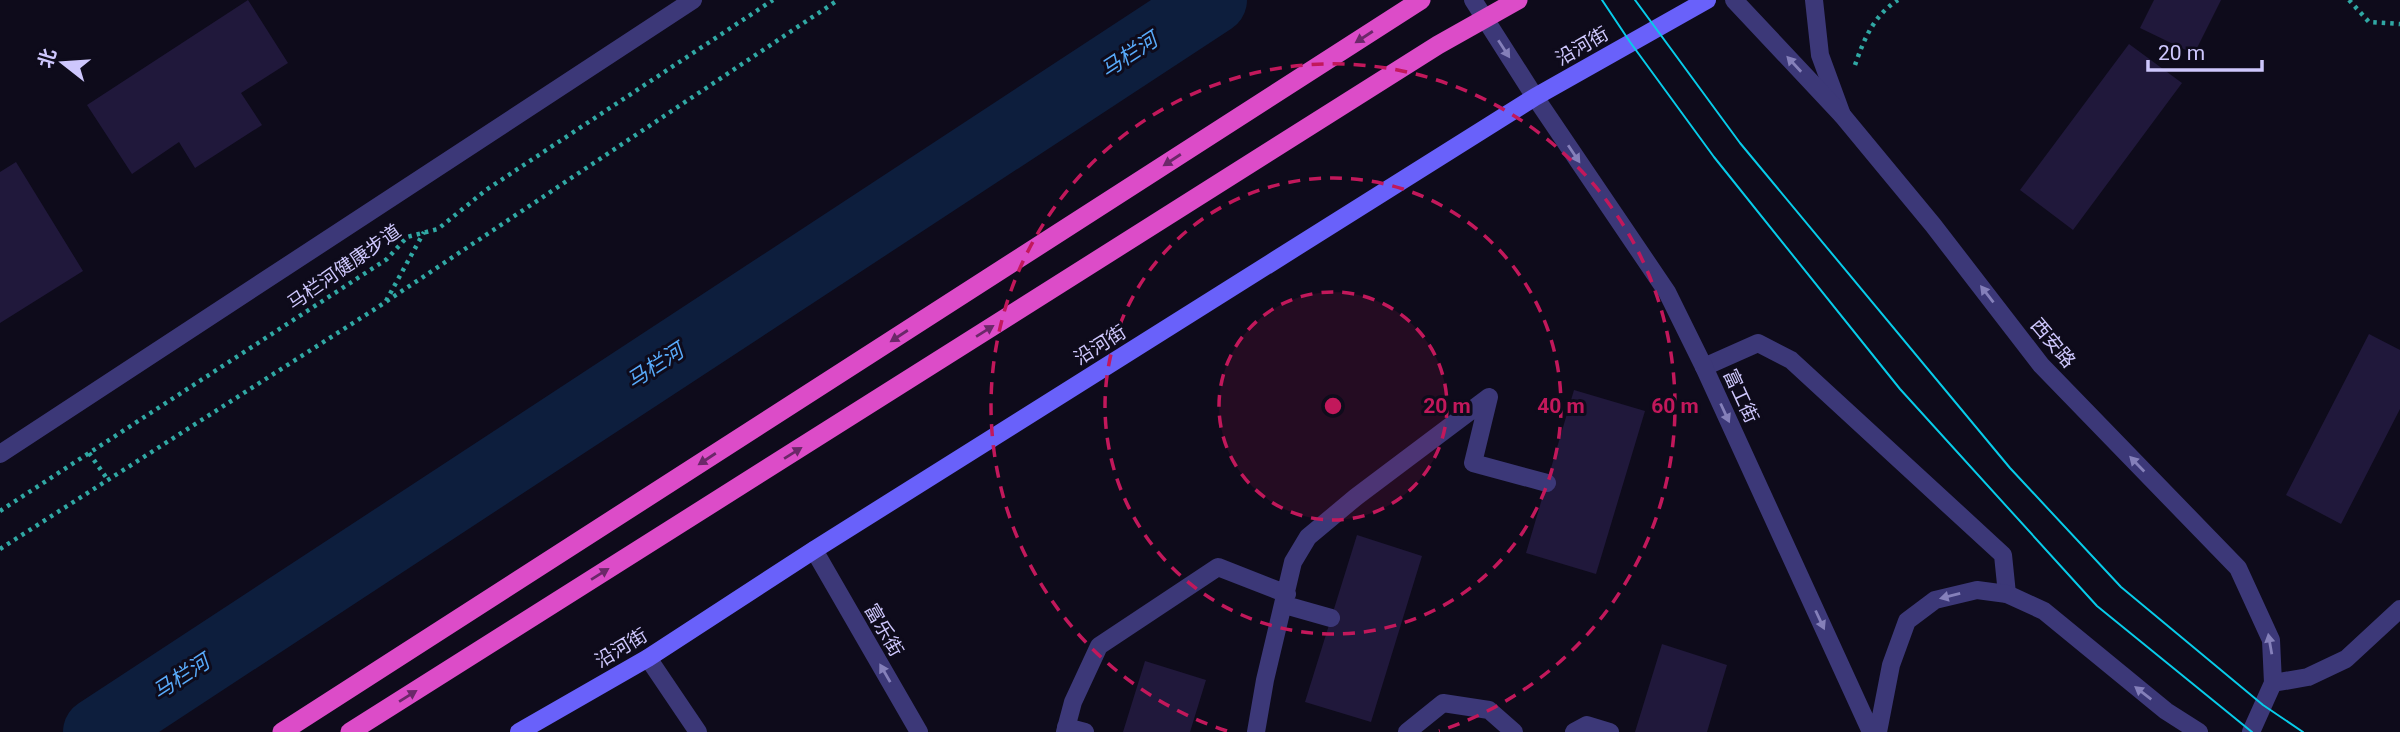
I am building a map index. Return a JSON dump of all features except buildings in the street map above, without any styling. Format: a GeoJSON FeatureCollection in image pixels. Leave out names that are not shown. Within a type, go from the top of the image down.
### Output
{"type":"FeatureCollection","features":[{"type":"Feature","properties":{"kind":"highway"},"geometry":{"type":"LineString","coordinates":[[282,732],[1421,0]]}},
{"type":"Feature","properties":{"kind":"highway"},"geometry":{"type":"LineString","coordinates":[[350,732],[1426,53],[1518,0]]}},
{"type":"Feature","properties":{"kind":"main road","name":"沿河街"},"geometry":{"type":"LineString","coordinates":[[519,732],[648,658],[814,550],[1535,97],[1707,0]]}},
{"type":"Feature","properties":{"kind":"street"},"geometry":{"type":"LineString","coordinates":[[0,454],[693,0]]}},
{"type":"Feature","properties":{"kind":"street"},"geometry":{"type":"LineString","coordinates":[[1473,0],[1535,97]]}},
{"type":"Feature","properties":{"kind":"street","name":"西安路"},"geometry":{"type":"LineString","coordinates":[[1734,0],[1842,116],[1933,225],[2041,365],[2238,568],[2271,640],[2273,683],[2251,732]]}},
{"type":"Feature","properties":{"kind":"street"},"geometry":{"type":"LineString","coordinates":[[1814,0],[1820,55],[1842,116]]}},
{"type":"Feature","properties":{"kind":"street","name":"富工街"},"geometry":{"type":"LineString","coordinates":[[1535,97],[1667,292],[1871,732]]}},
{"type":"Feature","properties":{"kind":"street"},"geometry":{"type":"LineString","coordinates":[[1704,367],[1758,343],[1791,360],[2003,555],[2007,594]]}},
{"type":"Feature","properties":{"kind":"street"},"geometry":{"type":"LineString","coordinates":[[1256,732],[1265,680],[1293,562],[1308,537],[1356,497],[1489,397],[1473,463],[1547,483]]}},
{"type":"Feature","properties":{"kind":"street","name":"富乐街"},"geometry":{"type":"LineString","coordinates":[[814,550],[919,732]]}},
{"type":"Feature","properties":{"kind":"street"},"geometry":{"type":"LineString","coordinates":[[1085,732],[1065,729],[1073,702],[1099,646],[1218,567],[1331,618]]}},
{"type":"Feature","properties":{"kind":"street"},"geometry":{"type":"LineString","coordinates":[[1878,732],[1891,665],[1906,621],[1935,600],[1977,590],[2007,594],[2044,611],[2166,711],[2199,732]]}},
{"type":"Feature","properties":{"kind":"street"},"geometry":{"type":"LineString","coordinates":[[2273,683],[2308,677],[2346,659],[2400,609]]}},
{"type":"Feature","properties":{"kind":"street"},"geometry":{"type":"LineString","coordinates":[[648,658],[698,732]]}},
{"type":"Feature","properties":{"kind":"street"},"geometry":{"type":"LineString","coordinates":[[1408,732],[1443,703],[1489,710],[1514,732]]}},
{"type":"Feature","properties":{"kind":"street"},"geometry":{"type":"LineString","coordinates":[[1574,732],[1587,724],[1610,732]]}},
{"type":"Feature","properties":{"kind":"path","name":"马栏河健康步道"},"geometry":{"type":"LineString","coordinates":[[0,511],[387,259],[407,237],[438,229],[486,190],[773,0]]}},
{"type":"Feature","properties":{"kind":"path"},"geometry":{"type":"LineString","coordinates":[[0,550],[386,302],[838,0]]}},
{"type":"Feature","properties":{"kind":"path"},"geometry":{"type":"LineString","coordinates":[[1854,68],[1866,34],[1889,5],[1898,0]]}},
{"type":"Feature","properties":{"kind":"path"},"geometry":{"type":"LineString","coordinates":[[2349,0],[2369,22],[2400,24]]}},
{"type":"Feature","properties":{"kind":"path"},"geometry":{"type":"LineString","coordinates":[[386,302],[424,233]]}},
{"type":"Feature","properties":{"kind":"path"},"geometry":{"type":"LineString","coordinates":[[89,453],[108,480]]}},
{"type":"Feature","properties":{"kind":"waterway","name":"马栏河"},"geometry":{"type":"LineString","coordinates":[[97,732],[1213,0]]}},
{"type":"Feature","properties":{"kind":"tram line"},"geometry":{"type":"LineString","coordinates":[[1602,0],[1714,157],[1900,389],[2097,606],[2252,732]]}},
{"type":"Feature","properties":{"kind":"tram line"},"geometry":{"type":"LineString","coordinates":[[1635,0],[1740,143],[2010,468],[2121,587],[2263,705],[2303,732]]}}]}
